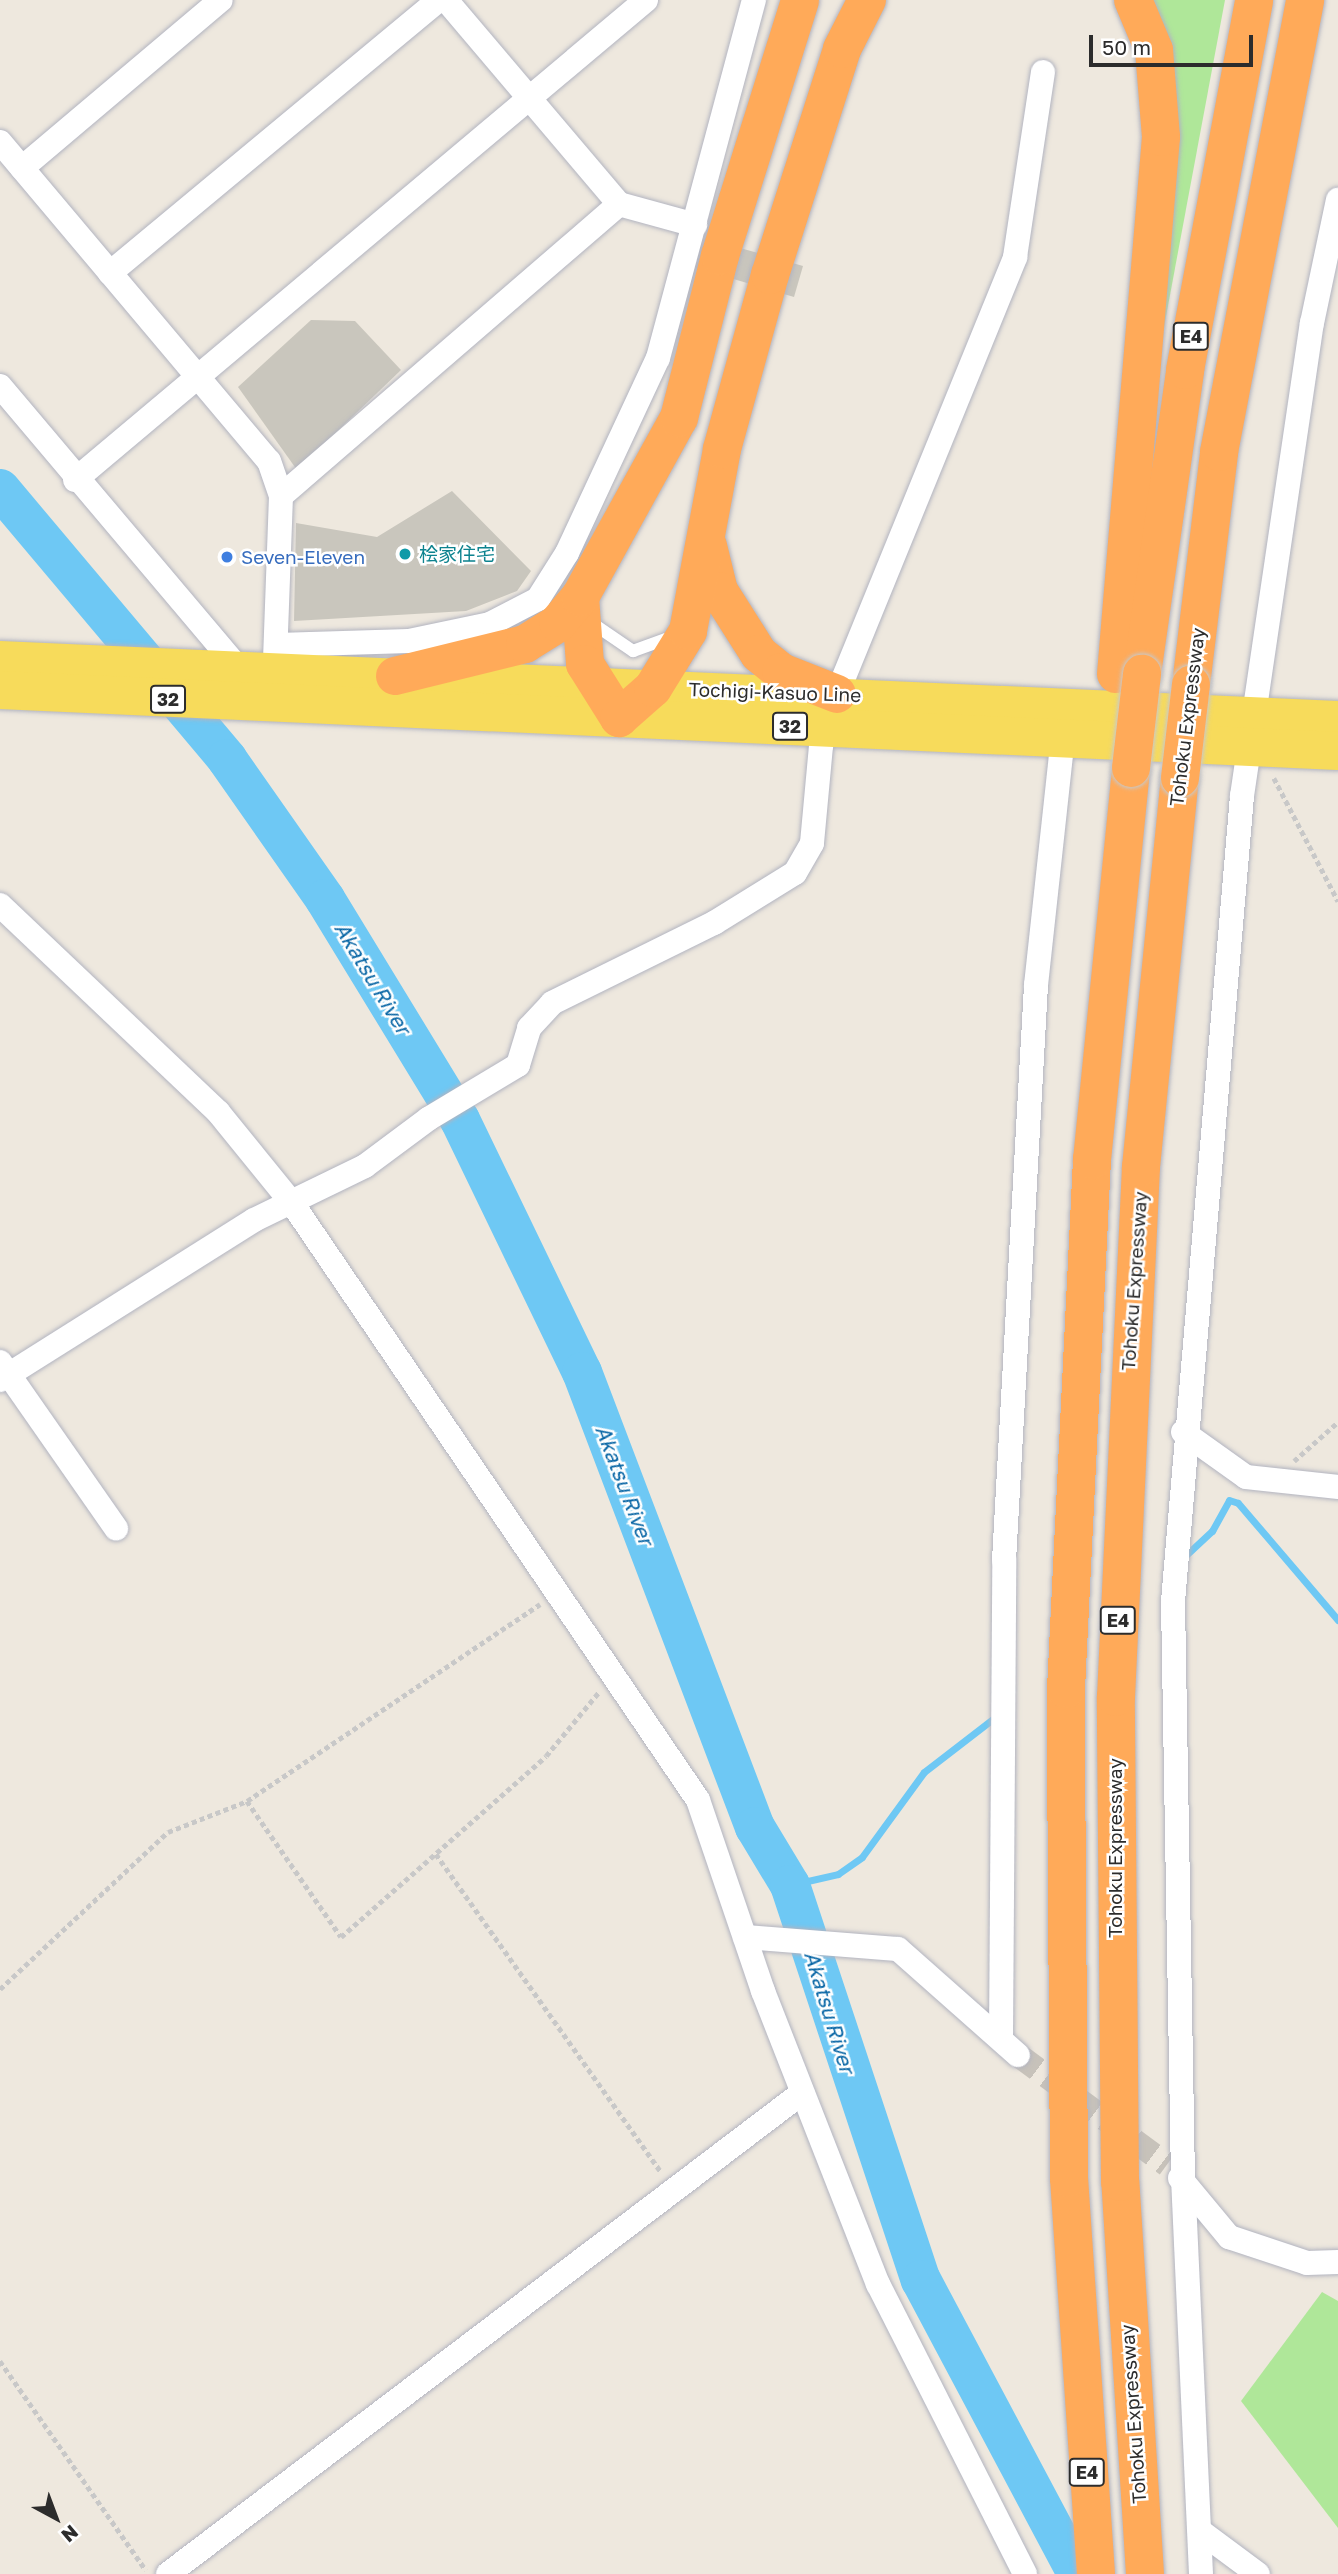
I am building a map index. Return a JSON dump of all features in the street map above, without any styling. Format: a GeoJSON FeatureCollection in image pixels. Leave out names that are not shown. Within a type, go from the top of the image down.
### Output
{"type":"FeatureCollection","features":[{"type":"Feature","properties":{"kind":"highway"},"geometry":{"type":"LineString","coordinates":[[395,676],[525,644],[558,623],[580,597],[679,418],[720,256],[800,0]]}},
{"type":"Feature","properties":{"kind":"highway"},"geometry":{"type":"LineString","coordinates":[[776,82],[816,0]]}},
{"type":"Feature","properties":{"kind":"highway"},"geometry":{"type":"LineString","coordinates":[[825,103],[825,44],[839,0]]}},
{"type":"Feature","properties":{"kind":"highway"},"geometry":{"type":"LineString","coordinates":[[580,597],[578,629],[596,684],[620,718],[653,688],[675,660],[692,607],[722,449],[825,103],[867,0]]}},
{"type":"Feature","properties":{"kind":"highway"},"geometry":{"type":"LineString","coordinates":[[1129,674],[1161,137],[1154,50],[1133,0]]}},
{"type":"Feature","properties":{"kind":"highway","name":"E4"},"geometry":{"type":"LineString","coordinates":[[1096,2574],[1079,2371],[1069,2164],[1066,1689],[1075,1426],[1114,916],[1120,767],[1129,674],[1254,0]]}},
{"type":"Feature","properties":{"kind":"highway","name":"Tohoku Expressway"},"geometry":{"type":"LineString","coordinates":[[1145,2574],[1134,2465],[1119,2182],[1115,1697],[1141,1167],[1180,778],[1219,452],[1261,219],[1305,0]]}},
{"type":"Feature","properties":{"kind":"highway"},"geometry":{"type":"LineString","coordinates":[[1261,219],[1316,74],[1332,0]]}},
{"type":"Feature","properties":{"kind":"highway"},"geometry":{"type":"LineString","coordinates":[[706,534],[719,591],[738,630],[781,672],[832,711]]}},
{"type":"Feature","properties":{"kind":"main road","name":"32"},"geometry":{"type":"LineString","coordinates":[[0,660],[253,677]]}},
{"type":"Feature","properties":{"kind":"main road","name":"Tochigi-Kasuo Line"},"geometry":{"type":"LineString","coordinates":[[253,677],[395,676],[653,688],[1063,737],[1251,744],[1338,720]]}},
{"type":"Feature","properties":{"kind":"main road","name":"Tochigi-Kasuo Line"},"geometry":{"type":"LineString","coordinates":[[253,677],[620,718],[832,711],[1338,751]]}},
{"type":"Feature","properties":{"kind":"main road","name":"32"},"geometry":{"type":"LineString","coordinates":[[0,690],[94,694],[253,677]]}},
{"type":"Feature","properties":{"kind":"street"},"geometry":{"type":"LineString","coordinates":[[22,168],[221,0]]}},
{"type":"Feature","properties":{"kind":"street"},"geometry":{"type":"LineString","coordinates":[[110,273],[439,0]]}},
{"type":"Feature","properties":{"kind":"street"},"geometry":{"type":"LineString","coordinates":[[446,0],[619,204],[695,225]]}},
{"type":"Feature","properties":{"kind":"street"},"geometry":{"type":"LineString","coordinates":[[75,480],[199,379],[646,0]]}},
{"type":"Feature","properties":{"kind":"street"},"geometry":{"type":"LineString","coordinates":[[253,677],[490,624],[538,598],[566,553],[658,358],[754,0]]}},
{"type":"Feature","properties":{"kind":"street"},"geometry":{"type":"LineString","coordinates":[[116,1528],[2,1372],[254,1220],[365,1166],[428,1119],[518,1065],[529,1028],[552,1003],[714,923],[795,873],[812,843],[832,711],[1015,257],[1043,72]]}},
{"type":"Feature","properties":{"kind":"street"},"geometry":{"type":"LineString","coordinates":[[0,142],[269,461],[281,496],[253,677]]}},
{"type":"Feature","properties":{"kind":"street"},"geometry":{"type":"LineString","coordinates":[[1201,2574],[1175,2173],[1173,1601],[1183,1432],[1251,744],[1312,323],[1338,200]]}},
{"type":"Feature","properties":{"kind":"street"},"geometry":{"type":"LineString","coordinates":[[281,496],[619,204]]}},
{"type":"Feature","properties":{"kind":"street"},"geometry":{"type":"LineString","coordinates":[[0,386],[75,480],[253,677]]}},
{"type":"Feature","properties":{"kind":"street"},"geometry":{"type":"LineString","coordinates":[[746,1937],[877,1944],[898,1949],[1009,2047],[1004,1561],[1036,985],[1063,737]]}},
{"type":"Feature","properties":{"kind":"street"},"geometry":{"type":"LineString","coordinates":[[0,905],[218,1112],[292,1203],[386,1350],[615,1672],[698,1800],[802,2093],[926,2389],[1025,2574]]}},
{"type":"Feature","properties":{"kind":"street"},"geometry":{"type":"LineString","coordinates":[[1183,1432],[1247,1477],[1338,1487]]}},
{"type":"Feature","properties":{"kind":"street"},"geometry":{"type":"LineString","coordinates":[[168,2574],[802,2093]]}},
{"type":"Feature","properties":{"kind":"street"},"geometry":{"type":"LineString","coordinates":[[1175,2173],[1229,2237],[1307,2263],[1338,2262]]}},
{"type":"Feature","properties":{"kind":"street"},"geometry":{"type":"LineString","coordinates":[[1200,2531],[1258,2574]]}},
{"type":"Feature","properties":{"kind":"lane"},"geometry":{"type":"LineString","coordinates":[[580,597],[599,633],[633,651],[672,636],[692,607]]}},
{"type":"Feature","properties":{"kind":"path"},"geometry":{"type":"LineString","coordinates":[[1251,744],[1278,780],[1338,901]]}},
{"type":"Feature","properties":{"kind":"path"},"geometry":{"type":"LineString","coordinates":[[1275,1478],[1338,1422]]}},
{"type":"Feature","properties":{"kind":"path"},"geometry":{"type":"LineString","coordinates":[[0,1989],[168,1832],[247,1801],[558,1592]]}},
{"type":"Feature","properties":{"kind":"path"},"geometry":{"type":"LineString","coordinates":[[247,1801],[341,1937],[547,1756],[615,1672]]}},
{"type":"Feature","properties":{"kind":"path"},"geometry":{"type":"LineString","coordinates":[[436,1854],[673,2190]]}},
{"type":"Feature","properties":{"kind":"path"},"geometry":{"type":"LineString","coordinates":[[0,2361],[149,2574]]}},
{"type":"Feature","properties":{"kind":"green space"},"geometry":{"type":"Polygon","coordinates":[[[1147,0],[1225,0],[1159,354],[1147,0]]]}},
{"type":"Feature","properties":{"kind":"green space"},"geometry":{"type":"Polygon","coordinates":[[[1322,2292],[1338,2301],[1338,2528],[1241,2401],[1322,2292]]]}},
{"type":"Feature","properties":{"kind":"building"},"geometry":{"type":"Polygon","coordinates":[[[705,238],[803,266],[794,297],[696,268],[705,238]]]}},
{"type":"Feature","properties":{"kind":"building"},"geometry":{"type":"Polygon","coordinates":[[[311,320],[355,321],[401,370],[297,470],[238,387],[311,320]]]}},
{"type":"Feature","properties":{"kind":"building","name":"桧家住宅"},"geometry":{"type":"Polygon","coordinates":[[[452,491],[531,571],[517,591],[466,611],[294,621],[296,523],[377,537],[452,491]]]}},
{"type":"Feature","properties":{"kind":"waterway","name":"Akatsu River"},"geometry":{"type":"LineString","coordinates":[[0,489],[227,759],[325,899],[460,1120],[582,1372],[755,1827],[790,1885],[921,2280],[1077,2574]]}},
{"type":"Feature","properties":{"kind":"waterway"},"geometry":{"type":"LineString","coordinates":[[1185,1556],[1212,1531],[1229,1500],[1238,1503],[1338,1620]]}},
{"type":"Feature","properties":{"kind":"waterway"},"geometry":{"type":"LineString","coordinates":[[790,1885],[838,1874],[862,1857],[924,1772],[994,1718]]}},
{"type":"Feature","properties":{"kind":"tunnel"},"geometry":{"type":"LineString","coordinates":[[1018,2055],[1167,2165]]}},
{"type":"Feature","properties":{"kind":"place","name":"桧家住宅"},"geometry":{"type":"Point","coordinates":[405,554]}},
{"type":"Feature","properties":{"kind":"place","name":"Seven-Eleven"},"geometry":{"type":"Point","coordinates":[227,557]}}]}
